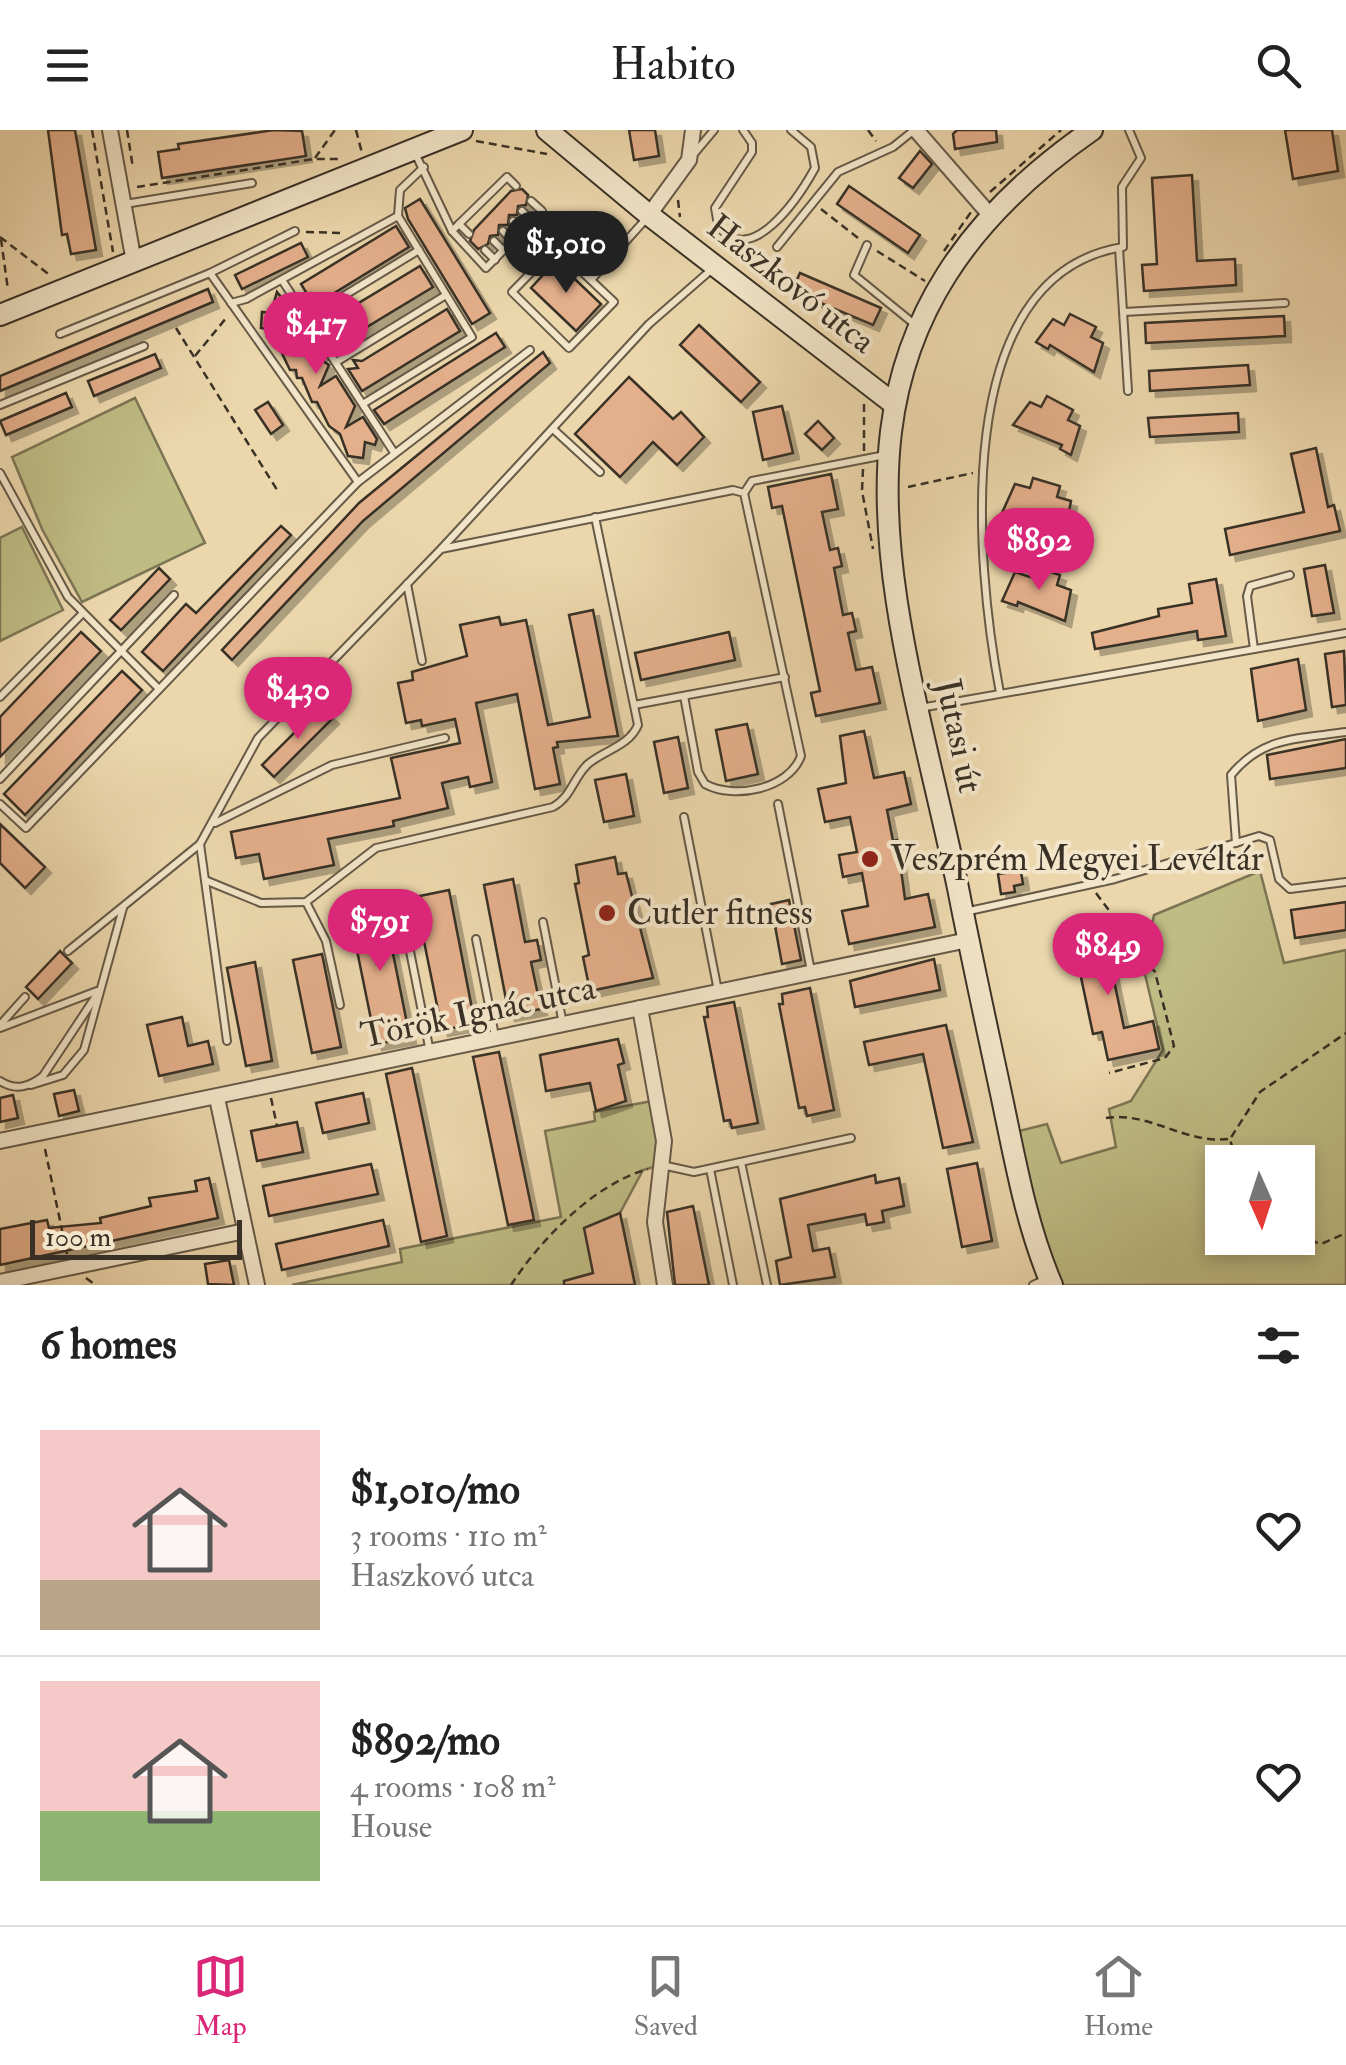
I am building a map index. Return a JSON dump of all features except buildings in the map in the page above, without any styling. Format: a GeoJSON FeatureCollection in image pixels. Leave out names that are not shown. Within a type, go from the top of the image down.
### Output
{"type":"FeatureCollection","features":[{"type":"Feature","properties":{"kind":"street"},"geometry":{"type":"LineString","coordinates":[[110,130],[124,204],[124,259]]}},
{"type":"Feature","properties":{"kind":"street"},"geometry":{"type":"LineString","coordinates":[[650,215],[689,160],[694,130]]}},
{"type":"Feature","properties":{"kind":"street"},"geometry":{"type":"LineString","coordinates":[[915,130],[990,215]]}},
{"type":"Feature","properties":{"kind":"street","name":"Jutasi út"},"geometry":{"type":"LineString","coordinates":[[1045,1282],[1018,1176],[894,591],[884,490],[894,404],[938,288],[990,215],[1056,154],[1092,130]]}},
{"type":"Feature","properties":{"kind":"street"},"geometry":{"type":"LineString","coordinates":[[0,316],[124,259],[419,160],[462,134]]}},
{"type":"Feature","properties":{"kind":"street","name":"Haszkovó utca"},"geometry":{"type":"LineString","coordinates":[[546,138],[894,404]]}},
{"type":"Feature","properties":{"kind":"street","name":"Török Ignác utca"},"geometry":{"type":"LineString","coordinates":[[0,1141],[968,940]]}},
{"type":"Feature","properties":{"kind":"street"},"geometry":{"type":"LineString","coordinates":[[640,1008],[664,1140],[655,1222],[665,1285]]}},
{"type":"Feature","properties":{"kind":"street"},"geometry":{"type":"LineString","coordinates":[[217,1098],[257,1285]]}},
{"type":"Feature","properties":{"kind":"street"},"geometry":{"type":"LineString","coordinates":[[0,1282],[245,1231]]}},
{"type":"Feature","properties":{"kind":"street"},"geometry":{"type":"LineString","coordinates":[[70,1268],[74,1285]]}},
{"type":"Feature","properties":{"kind":"lane"},"geometry":{"type":"LineString","coordinates":[[689,160],[714,130]]}},
{"type":"Feature","properties":{"kind":"lane"},"geometry":{"type":"LineString","coordinates":[[743,130],[752,143],[752,152],[715,208],[718,225],[739,241],[751,240],[766,230],[815,168],[811,147],[791,130]]}},
{"type":"Feature","properties":{"kind":"lane"},"geometry":{"type":"LineString","coordinates":[[777,247],[838,172],[893,147],[915,130]]}},
{"type":"Feature","properties":{"kind":"lane"},"geometry":{"type":"LineString","coordinates":[[1000,693],[984,596],[984,473],[992,399],[1007,351],[1046,283],[1073,261],[1124,247],[1122,187],[1141,158],[1129,130]]}},
{"type":"Feature","properties":{"kind":"lane"},"geometry":{"type":"LineString","coordinates":[[366,402],[472,337],[398,216],[400,190],[419,160]]}},
{"type":"Feature","properties":{"kind":"lane"},"geometry":{"type":"LineString","coordinates":[[419,160],[452,232],[486,268],[542,211],[531,201]]}},
{"type":"Feature","properties":{"kind":"lane"},"geometry":{"type":"LineString","coordinates":[[452,232],[506,177],[516,186]]}},
{"type":"Feature","properties":{"kind":"lane"},"geometry":{"type":"LineString","coordinates":[[124,204],[252,183]]}},
{"type":"Feature","properties":{"kind":"lane"},"geometry":{"type":"LineString","coordinates":[[497,186],[507,196]]}},
{"type":"Feature","properties":{"kind":"lane"},"geometry":{"type":"LineString","coordinates":[[488,195],[498,204]]}},
{"type":"Feature","properties":{"kind":"lane"},"geometry":{"type":"LineString","coordinates":[[478,205],[487,214]]}},
{"type":"Feature","properties":{"kind":"lane"},"geometry":{"type":"LineString","coordinates":[[522,211],[532,221]]}},
{"type":"Feature","properties":{"kind":"lane"},"geometry":{"type":"LineString","coordinates":[[468,215],[478,225]]}},
{"type":"Feature","properties":{"kind":"lane"},"geometry":{"type":"LineString","coordinates":[[591,280],[650,215]]}},
{"type":"Feature","properties":{"kind":"lane"},"geometry":{"type":"LineString","coordinates":[[231,303],[282,280],[398,216]]}},
{"type":"Feature","properties":{"kind":"lane"},"geometry":{"type":"LineString","coordinates":[[513,221],[522,230]]}},
{"type":"Feature","properties":{"kind":"lane"},"geometry":{"type":"LineString","coordinates":[[459,224],[469,234]]}},
{"type":"Feature","properties":{"kind":"lane"},"geometry":{"type":"LineString","coordinates":[[503,230],[512,241]]}},
{"type":"Feature","properties":{"kind":"lane"},"geometry":{"type":"LineString","coordinates":[[60,334],[210,273],[295,231]]}},
{"type":"Feature","properties":{"kind":"lane"},"geometry":{"type":"LineString","coordinates":[[494,240],[504,250]]}},
{"type":"Feature","properties":{"kind":"lane"},"geometry":{"type":"LineString","coordinates":[[868,245],[854,275],[920,328]]}},
{"type":"Feature","properties":{"kind":"lane"},"geometry":{"type":"LineString","coordinates":[[556,247],[591,280],[614,302],[570,348],[512,292],[556,247]]}},
{"type":"Feature","properties":{"kind":"lane"},"geometry":{"type":"LineString","coordinates":[[1120,248],[1128,391]]}},
{"type":"Feature","properties":{"kind":"lane"},"geometry":{"type":"LineString","coordinates":[[309,317],[418,250]]}},
{"type":"Feature","properties":{"kind":"lane"},"geometry":{"type":"LineString","coordinates":[[485,250],[495,260]]}},
{"type":"Feature","properties":{"kind":"lane"},"geometry":{"type":"LineString","coordinates":[[68,951],[200,844],[258,738],[408,584],[649,324],[715,266]]}},
{"type":"Feature","properties":{"kind":"lane"},"geometry":{"type":"LineString","coordinates":[[210,273],[358,482]]}},
{"type":"Feature","properties":{"kind":"lane"},"geometry":{"type":"LineString","coordinates":[[282,280],[366,402],[393,451]]}},
{"type":"Feature","properties":{"kind":"lane"},"geometry":{"type":"LineString","coordinates":[[338,361],[446,295]]}},
{"type":"Feature","properties":{"kind":"lane"},"geometry":{"type":"LineString","coordinates":[[1124,312],[1285,303]]}},
{"type":"Feature","properties":{"kind":"lane"},"geometry":{"type":"LineString","coordinates":[[0,405],[144,346]]}},
{"type":"Feature","properties":{"kind":"lane"},"geometry":{"type":"LineString","coordinates":[[0,804],[26,828],[358,482],[393,451],[530,350]]}},
{"type":"Feature","properties":{"kind":"lane"},"geometry":{"type":"LineString","coordinates":[[552,429],[600,472]]}},
{"type":"Feature","properties":{"kind":"lane"},"geometry":{"type":"LineString","coordinates":[[684,696],[698,772],[705,784],[715,790],[735,792],[772,784],[798,764],[800,756],[744,493],[752,481],[886,455]]}},
{"type":"Feature","properties":{"kind":"lane"},"geometry":{"type":"LineString","coordinates":[[0,472],[50,569],[82,615],[159,689]]}},
{"type":"Feature","properties":{"kind":"lane"},"geometry":{"type":"LineString","coordinates":[[441,549],[733,490],[744,493]]}},
{"type":"Feature","properties":{"kind":"lane"},"geometry":{"type":"LineString","coordinates":[[205,880],[261,902],[306,902],[376,848],[553,807],[567,799],[583,768],[633,737],[638,725],[596,517]]}},
{"type":"Feature","properties":{"kind":"lane"},"geometry":{"type":"LineString","coordinates":[[1254,649],[1247,596],[1250,586],[1290,575]]}},
{"type":"Feature","properties":{"kind":"lane"},"geometry":{"type":"LineString","coordinates":[[408,584],[422,662]]}},
{"type":"Feature","properties":{"kind":"lane"},"geometry":{"type":"LineString","coordinates":[[0,780],[174,594]]}},
{"type":"Feature","properties":{"kind":"lane"},"geometry":{"type":"LineString","coordinates":[[0,697],[82,615]]}},
{"type":"Feature","properties":{"kind":"lane"},"geometry":{"type":"LineString","coordinates":[[920,708],[1346,633]]}},
{"type":"Feature","properties":{"kind":"lane"},"geometry":{"type":"LineString","coordinates":[[634,705],[784,677]]}},
{"type":"Feature","properties":{"kind":"lane"},"geometry":{"type":"LineString","coordinates":[[1236,843],[1231,775],[1250,752],[1273,743],[1346,732]]}},
{"type":"Feature","properties":{"kind":"lane"},"geometry":{"type":"LineString","coordinates":[[214,824],[332,765],[445,738]]}},
{"type":"Feature","properties":{"kind":"lane"},"geometry":{"type":"LineString","coordinates":[[778,804],[811,972]]}},
{"type":"Feature","properties":{"kind":"lane"},"geometry":{"type":"LineString","coordinates":[[684,817],[718,991]]}},
{"type":"Feature","properties":{"kind":"lane"},"geometry":{"type":"LineString","coordinates":[[962,912],[1088,884],[1259,836],[1270,840],[1279,879],[1290,890],[1346,882]]}},
{"type":"Feature","properties":{"kind":"lane"},"geometry":{"type":"LineString","coordinates":[[200,844],[227,1041]]}},
{"type":"Feature","properties":{"kind":"lane"},"geometry":{"type":"LineString","coordinates":[[306,902],[326,941],[340,1006]]}},
{"type":"Feature","properties":{"kind":"lane"},"geometry":{"type":"LineString","coordinates":[[0,1081],[15,1088],[31,1085],[50,1081],[75,1066],[84,1050],[124,906]]}},
{"type":"Feature","properties":{"kind":"lane"},"geometry":{"type":"LineString","coordinates":[[401,906],[430,1053]]}},
{"type":"Feature","properties":{"kind":"lane"},"geometry":{"type":"LineString","coordinates":[[544,922],[564,1024]]}},
{"type":"Feature","properties":{"kind":"lane"},"geometry":{"type":"LineString","coordinates":[[476,939],[496,1038]]}},
{"type":"Feature","properties":{"kind":"lane"},"geometry":{"type":"LineString","coordinates":[[0,1026],[76,1002],[102,988]]}},
{"type":"Feature","properties":{"kind":"lane"},"geometry":{"type":"LineString","coordinates":[[31,1085],[43,1076],[102,988]]}},
{"type":"Feature","properties":{"kind":"lane"},"geometry":{"type":"LineString","coordinates":[[0,1026],[25,997]]}},
{"type":"Feature","properties":{"kind":"lane"},"geometry":{"type":"LineString","coordinates":[[661,1165],[680,1171],[710,1168],[852,1138]]}},
{"type":"Feature","properties":{"kind":"lane"},"geometry":{"type":"LineString","coordinates":[[741,1162],[767,1285]]}},
{"type":"Feature","properties":{"kind":"lane"},"geometry":{"type":"LineString","coordinates":[[710,1168],[733,1285]]}},
{"type":"Feature","properties":{"kind":"path"},"geometry":{"type":"LineString","coordinates":[[92,130],[124,259]]}},
{"type":"Feature","properties":{"kind":"path"},"geometry":{"type":"LineString","coordinates":[[314,159],[335,130]]}},
{"type":"Feature","properties":{"kind":"path"},"geometry":{"type":"LineString","coordinates":[[356,130],[364,161]]}},
{"type":"Feature","properties":{"kind":"path"},"geometry":{"type":"LineString","coordinates":[[868,130],[877,142]]}},
{"type":"Feature","properties":{"kind":"path"},"geometry":{"type":"LineString","coordinates":[[462,134],[558,156],[546,138]]}},
{"type":"Feature","properties":{"kind":"path"},"geometry":{"type":"LineString","coordinates":[[136,187],[314,159],[347,159]]}},
{"type":"Feature","properties":{"kind":"path"},"geometry":{"type":"LineString","coordinates":[[295,231],[365,234]]}},
{"type":"Feature","properties":{"kind":"path"},"geometry":{"type":"LineString","coordinates":[[0,237],[54,278]]}},
{"type":"Feature","properties":{"kind":"path"},"geometry":{"type":"LineString","coordinates":[[0,237],[8,294]]}},
{"type":"Feature","properties":{"kind":"path"},"geometry":{"type":"LineString","coordinates":[[194,357],[227,318],[231,303]]}},
{"type":"Feature","properties":{"kind":"path"},"geometry":{"type":"LineString","coordinates":[[176,328],[280,494]]}},
{"type":"Feature","properties":{"kind":"path"},"geometry":{"type":"LineString","coordinates":[[858,394],[867,415],[862,491],[874,552]]}},
{"type":"Feature","properties":{"kind":"path"},"geometry":{"type":"LineString","coordinates":[[862,491],[884,490],[963,472],[984,473]]}},
{"type":"Feature","properties":{"kind":"path"},"geometry":{"type":"LineString","coordinates":[[1088,884],[1155,972],[1174,1046],[1165,1058],[1109,1073]]}},
{"type":"Feature","properties":{"kind":"path"},"geometry":{"type":"LineString","coordinates":[[1232,1145],[1230,1139],[1260,1092],[1346,1033]]}},
{"type":"Feature","properties":{"kind":"path"},"geometry":{"type":"LineString","coordinates":[[270,1094],[277,1126]]}},
{"type":"Feature","properties":{"kind":"path"},"geometry":{"type":"LineString","coordinates":[[1106,1118],[1129,1114],[1207,1142],[1230,1139]]}},
{"type":"Feature","properties":{"kind":"path"},"geometry":{"type":"LineString","coordinates":[[42,1133],[70,1268]]}},
{"type":"Feature","properties":{"kind":"path"},"geometry":{"type":"LineString","coordinates":[[511,1285],[525,1263],[566,1222],[634,1173],[661,1165]]}},
{"type":"Feature","properties":{"kind":"path"},"geometry":{"type":"LineString","coordinates":[[1315,1242],[1321,1244],[1346,1233]]}},
{"type":"Feature","properties":{"kind":"shaded area"},"geometry":{"type":"Polygon","coordinates":[[[135,398],[205,543],[82,602],[42,529],[12,457],[135,398]]]}},
{"type":"Feature","properties":{"kind":"shaded area"},"geometry":{"type":"Polygon","coordinates":[[[22,527],[63,610],[0,641],[0,538],[22,527]]]}},
{"type":"Feature","properties":{"kind":"shaded area"},"geometry":{"type":"Polygon","coordinates":[[[1260,871],[1284,963],[1346,950],[1346,1285],[1050,1285],[1007,1134],[1047,1124],[1061,1163],[1116,1147],[1109,1109],[1131,1101],[1163,1050],[1143,966],[1154,915],[1260,871]]]}},
{"type":"Feature","properties":{"kind":"shaded area"},"geometry":{"type":"Polygon","coordinates":[[[657,1100],[661,1165],[643,1170],[620,1213],[635,1285],[292,1285],[402,1262],[400,1249],[561,1217],[545,1131],[595,1121],[594,1112],[657,1100]]]}},
{"type":"Feature","properties":{"kind":"place","name":"Veszprém Megyei Levéltár"},"geometry":{"type":"Point","coordinates":[870,859]}},
{"type":"Feature","properties":{"kind":"place","name":"Cutler fitness"},"geometry":{"type":"Point","coordinates":[607,913]}}]}
